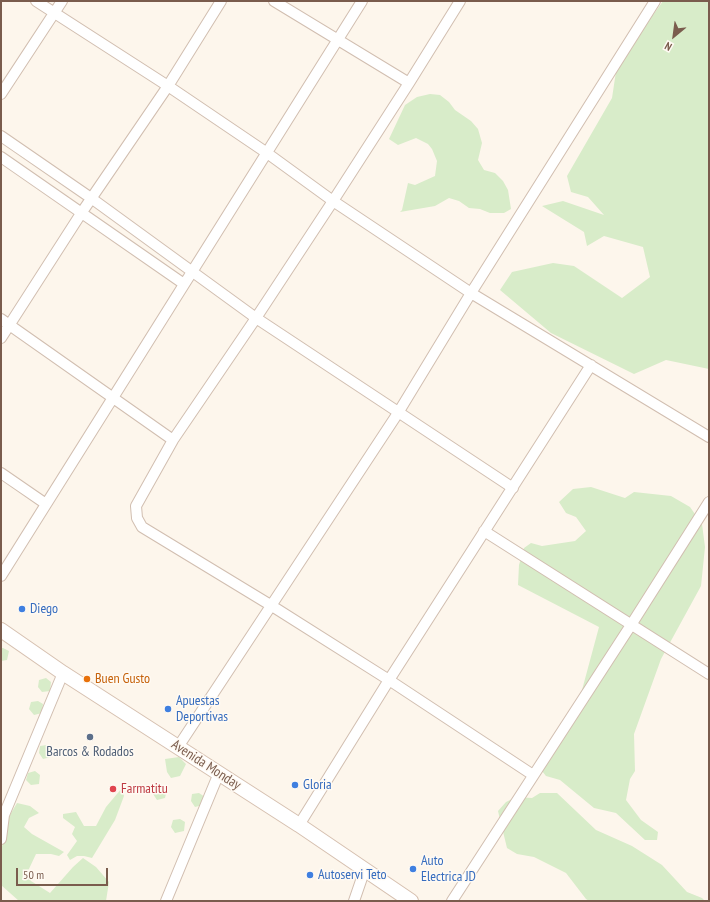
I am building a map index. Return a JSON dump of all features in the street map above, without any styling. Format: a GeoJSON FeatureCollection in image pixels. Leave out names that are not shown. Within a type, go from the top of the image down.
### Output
{"type":"FeatureCollection","features":[{"type":"Feature","properties":{"kind":"main road","name":"Avenida Monday"},"geometry":{"type":"LineString","coordinates":[[1,630],[63,673],[299,825],[411,901]]}},
{"type":"Feature","properties":{"kind":"street"},"geometry":{"type":"LineString","coordinates":[[36,1],[168,86],[267,153],[333,201],[472,293],[709,437]]}},
{"type":"Feature","properties":{"kind":"street"},"geometry":{"type":"LineString","coordinates":[[1,94],[62,1]]}},
{"type":"Feature","properties":{"kind":"street"},"geometry":{"type":"LineString","coordinates":[[1,338],[5,322],[168,86],[221,1]]}},
{"type":"Feature","properties":{"kind":"street"},"geometry":{"type":"LineString","coordinates":[[274,1],[409,83]]}},
{"type":"Feature","properties":{"kind":"street"},"geometry":{"type":"LineString","coordinates":[[1,576],[362,1]]}},
{"type":"Feature","properties":{"kind":"street"},"geometry":{"type":"LineString","coordinates":[[460,1],[333,201],[173,440],[136,506],[137,518],[142,527],[272,606],[389,680],[534,775]]}},
{"type":"Feature","properties":{"kind":"street"},"geometry":{"type":"LineString","coordinates":[[178,747],[398,413],[655,1]]}},
{"type":"Feature","properties":{"kind":"street"},"geometry":{"type":"LineString","coordinates":[[1,136],[91,198],[256,318],[512,488]]}},
{"type":"Feature","properties":{"kind":"street"},"geometry":{"type":"LineString","coordinates":[[1,157],[184,284]]}},
{"type":"Feature","properties":{"kind":"street"},"geometry":{"type":"LineString","coordinates":[[5,322],[173,440]]}},
{"type":"Feature","properties":{"kind":"street"},"geometry":{"type":"LineString","coordinates":[[299,825],[389,680],[591,365]]}},
{"type":"Feature","properties":{"kind":"street"},"geometry":{"type":"LineString","coordinates":[[1,473],[46,504]]}},
{"type":"Feature","properties":{"kind":"street"},"geometry":{"type":"LineString","coordinates":[[452,901],[709,502]]}},
{"type":"Feature","properties":{"kind":"street"},"geometry":{"type":"LineString","coordinates":[[484,531],[709,674]]}},
{"type":"Feature","properties":{"kind":"street"},"geometry":{"type":"LineString","coordinates":[[1,839],[2,817],[63,673]]}},
{"type":"Feature","properties":{"kind":"street"},"geometry":{"type":"LineString","coordinates":[[166,901],[219,773]]}},
{"type":"Feature","properties":{"kind":"street"},"geometry":{"type":"LineString","coordinates":[[354,901],[365,869]]}},
{"type":"Feature","properties":{"kind":"green space"},"geometry":{"type":"Polygon","coordinates":[[[663,1],[709,1],[709,369],[666,360],[634,374],[551,333],[500,290],[512,272],[553,263],[574,266],[622,298],[650,277],[643,247],[604,236],[587,246],[584,232],[542,206],[563,201],[604,215],[588,197],[571,192],[567,176],[612,98],[617,65],[663,1]]]}},
{"type":"Feature","properties":{"kind":"green space"},"geometry":{"type":"Polygon","coordinates":[[[430,94],[440,95],[449,102],[455,110],[471,121],[478,129],[482,143],[478,160],[484,170],[495,173],[503,181],[508,190],[511,209],[504,213],[490,213],[480,209],[469,208],[459,201],[449,198],[435,206],[400,212],[402,210],[408,183],[415,185],[435,176],[437,161],[428,144],[416,138],[398,145],[389,139],[405,105],[417,97],[430,94]]]}},
{"type":"Feature","properties":{"kind":"green space"},"geometry":{"type":"Polygon","coordinates":[[[591,487],[625,498],[634,492],[671,496],[690,507],[702,524],[705,547],[701,586],[661,659],[634,734],[635,771],[630,779],[626,800],[641,820],[658,832],[657,840],[645,840],[616,813],[594,808],[560,780],[546,776],[542,771],[575,716],[599,627],[518,585],[519,565],[524,548],[531,543],[542,546],[575,541],[586,531],[576,517],[566,513],[559,502],[573,489],[591,487]]]}},
{"type":"Feature","properties":{"kind":"green space"},"geometry":{"type":"Polygon","coordinates":[[[1,648],[9,651],[7,660],[1,661],[1,648]]]}},
{"type":"Feature","properties":{"kind":"green space"},"geometry":{"type":"Polygon","coordinates":[[[46,678],[51,682],[50,691],[42,692],[38,687],[39,680],[46,678]]]}},
{"type":"Feature","properties":{"kind":"green space"},"geometry":{"type":"Polygon","coordinates":[[[38,701],[43,704],[42,713],[34,715],[29,709],[31,702],[38,701]]]}},
{"type":"Feature","properties":{"kind":"green space"},"geometry":{"type":"Polygon","coordinates":[[[47,745],[53,748],[51,757],[43,759],[39,753],[40,746],[47,745]]]}},
{"type":"Feature","properties":{"kind":"green space"},"geometry":{"type":"Polygon","coordinates":[[[179,757],[186,764],[180,776],[171,778],[167,772],[165,759],[179,757]]]}},
{"type":"Feature","properties":{"kind":"green space"},"geometry":{"type":"Polygon","coordinates":[[[35,771],[40,775],[39,784],[31,785],[26,780],[28,773],[35,771]]]}},
{"type":"Feature","properties":{"kind":"green space"},"geometry":{"type":"Polygon","coordinates":[[[161,786],[167,789],[165,798],[157,800],[153,794],[154,787],[161,786]]]}},
{"type":"Feature","properties":{"kind":"green space"},"geometry":{"type":"Polygon","coordinates":[[[122,788],[124,796],[115,820],[92,858],[77,856],[70,860],[67,855],[77,841],[72,834],[75,827],[63,818],[63,814],[76,812],[84,826],[96,826],[106,807],[122,788]]]}},
{"type":"Feature","properties":{"kind":"green space"},"geometry":{"type":"Polygon","coordinates":[[[199,793],[205,797],[203,805],[195,807],[191,801],[192,794],[199,793]]]}},
{"type":"Feature","properties":{"kind":"green space"},"geometry":{"type":"Polygon","coordinates":[[[540,793],[557,793],[596,830],[632,846],[662,865],[687,892],[702,898],[705,901],[589,901],[566,873],[534,857],[517,854],[507,848],[498,811],[506,802],[516,797],[532,798],[540,793]]]}},
{"type":"Feature","properties":{"kind":"green space"},"geometry":{"type":"Polygon","coordinates":[[[17,803],[30,806],[39,813],[29,818],[24,827],[32,834],[64,852],[59,856],[51,854],[36,854],[28,871],[31,881],[50,893],[83,858],[96,867],[109,882],[106,901],[19,901],[1,885],[1,848],[4,842],[7,820],[17,803]]]}},
{"type":"Feature","properties":{"kind":"green space"},"geometry":{"type":"Polygon","coordinates":[[[180,819],[185,822],[184,831],[175,833],[171,827],[173,820],[180,819]]]}},
{"type":"Feature","properties":{"kind":"place","name":"Diego"},"geometry":{"type":"Point","coordinates":[22,609]}},
{"type":"Feature","properties":{"kind":"place","name":"Buen Gusto"},"geometry":{"type":"Point","coordinates":[87,679]}},
{"type":"Feature","properties":{"kind":"place","name":"Apuestas Deportivas"},"geometry":{"type":"Point","coordinates":[168,709]}},
{"type":"Feature","properties":{"kind":"place","name":"Barcos & Rodados"},"geometry":{"type":"Point","coordinates":[90,737]}},
{"type":"Feature","properties":{"kind":"place","name":"Gloria"},"geometry":{"type":"Point","coordinates":[295,785]}},
{"type":"Feature","properties":{"kind":"place","name":"Farmatitu"},"geometry":{"type":"Point","coordinates":[113,789]}},
{"type":"Feature","properties":{"kind":"place","name":"Auto Electrica JD"},"geometry":{"type":"Point","coordinates":[413,869]}},
{"type":"Feature","properties":{"kind":"place","name":"Autoservi Teto"},"geometry":{"type":"Point","coordinates":[310,875]}}]}
